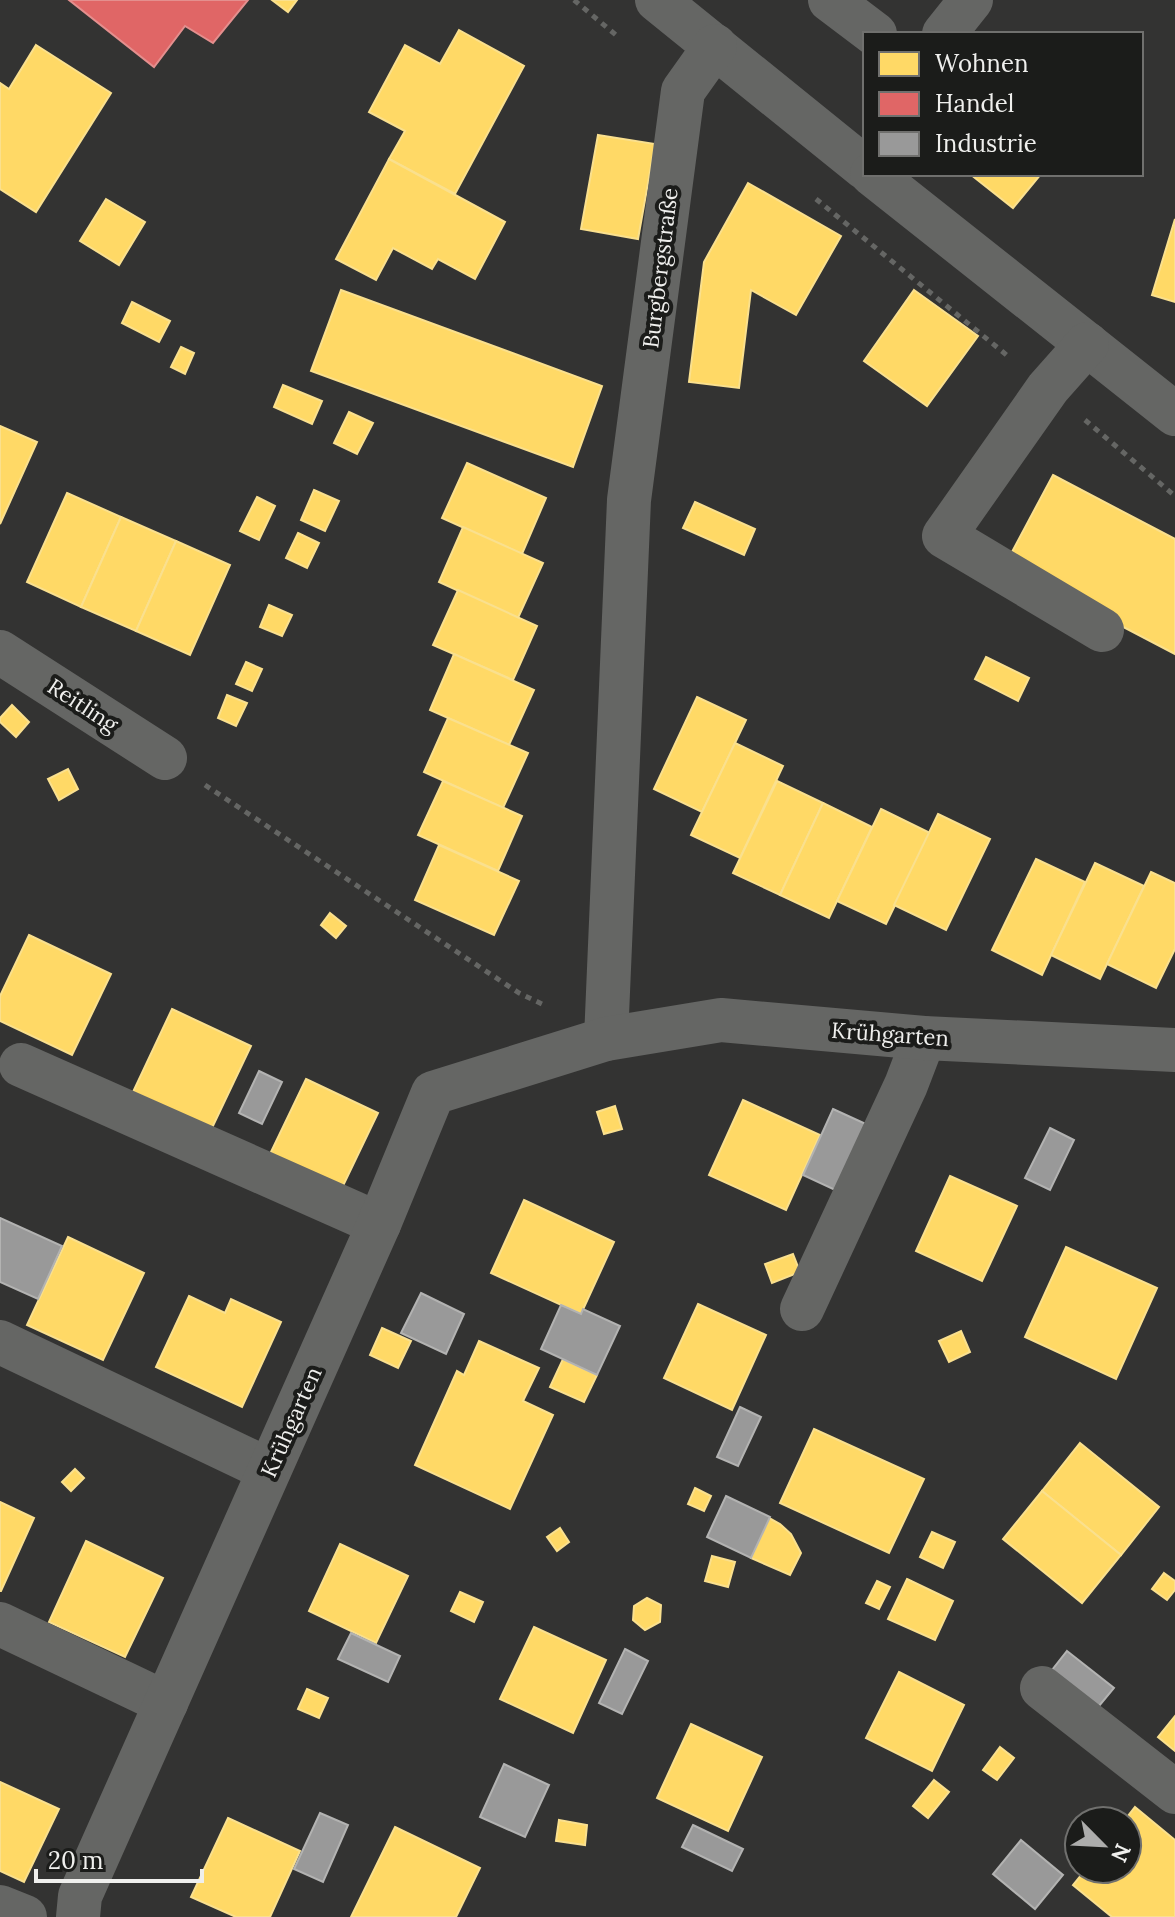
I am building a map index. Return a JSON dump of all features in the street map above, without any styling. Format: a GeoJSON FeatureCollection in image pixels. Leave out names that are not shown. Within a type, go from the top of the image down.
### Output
{"type":"FeatureCollection","features":[{"type":"Feature","properties":{"kind":"street"},"geometry":{"type":"LineString","coordinates":[[657,0],[862,157]]}},
{"type":"Feature","properties":{"kind":"street"},"geometry":{"type":"LineString","coordinates":[[830,0],[872,32]]}},
{"type":"Feature","properties":{"kind":"street"},"geometry":{"type":"LineString","coordinates":[[946,32],[971,0]]}},
{"type":"Feature","properties":{"kind":"street","name":"Burgbergstraße"},"geometry":{"type":"LineString","coordinates":[[606,1039],[629,500],[683,91],[715,46]]}},
{"type":"Feature","properties":{"kind":"street"},"geometry":{"type":"LineString","coordinates":[[885,176],[1175,414]]}},
{"type":"Feature","properties":{"kind":"street"},"geometry":{"type":"LineString","coordinates":[[1087,344],[1048,388],[944,536],[1102,630]]}},
{"type":"Feature","properties":{"kind":"street","name":"Reitling"},"geometry":{"type":"LineString","coordinates":[[0,652],[165,758]]}},
{"type":"Feature","properties":{"kind":"street","name":"Krühgarten"},"geometry":{"type":"LineString","coordinates":[[78,1917],[80,1896],[379,1224],[433,1093],[606,1039],[721,1020],[924,1038],[1175,1050]]}},
{"type":"Feature","properties":{"kind":"street"},"geometry":{"type":"LineString","coordinates":[[802,1309],[906,1085],[924,1038]]}},
{"type":"Feature","properties":{"kind":"street"},"geometry":{"type":"LineString","coordinates":[[21,1065],[379,1224]]}},
{"type":"Feature","properties":{"kind":"street"},"geometry":{"type":"LineString","coordinates":[[0,1342],[269,1470]]}},
{"type":"Feature","properties":{"kind":"street"},"geometry":{"type":"LineString","coordinates":[[0,1624],[166,1703]]}},
{"type":"Feature","properties":{"kind":"street"},"geometry":{"type":"LineString","coordinates":[[1042,1688],[1175,1792]]}},
{"type":"Feature","properties":{"kind":"street"},"geometry":{"type":"LineString","coordinates":[[0,1907],[25,1917]]}},
{"type":"Feature","properties":{"kind":"path"},"geometry":{"type":"LineString","coordinates":[[574,0],[623,40]]}},
{"type":"Feature","properties":{"kind":"path"},"geometry":{"type":"LineString","coordinates":[[805,190],[1175,496]]}},
{"type":"Feature","properties":{"kind":"path"},"geometry":{"type":"LineString","coordinates":[[165,758],[519,993],[606,1039]]}},
{"type":"Feature","properties":{"kind":"building: Wohnen"},"geometry":{"type":"Polygon","coordinates":[[[272,0],[297,0],[288,12],[272,0]]]}},
{"type":"Feature","properties":{"kind":"building: Wohnen"},"geometry":{"type":"Polygon","coordinates":[[[459,30],[524,66],[455,194],[389,159],[405,131],[369,112],[405,45],[440,64],[459,30]]]}},
{"type":"Feature","properties":{"kind":"building: Wohnen"},"geometry":{"type":"Polygon","coordinates":[[[36,45],[111,93],[36,212],[0,189],[0,83],[9,89],[36,45]]]}},
{"type":"Feature","properties":{"kind":"building: Wohnen"},"geometry":{"type":"Polygon","coordinates":[[[598,135],[655,144],[638,239],[581,229],[598,135]]]}},
{"type":"Feature","properties":{"kind":"building: Wohnen"},"geometry":{"type":"Polygon","coordinates":[[[389,159],[505,222],[475,279],[438,259],[432,269],[393,248],[376,280],[336,259],[389,159]]]}},
{"type":"Feature","properties":{"kind":"building: Wohnen"},"geometry":{"type":"Polygon","coordinates":[[[973,176],[1039,176],[1013,208],[973,176]]]}},
{"type":"Feature","properties":{"kind":"building: Wohnen"},"geometry":{"type":"Polygon","coordinates":[[[748,183],[841,236],[796,315],[751,290],[739,388],[689,382],[704,262],[748,183]]]}},
{"type":"Feature","properties":{"kind":"building: Wohnen"},"geometry":{"type":"Polygon","coordinates":[[[106,199],[145,222],[119,265],[80,241],[106,199]]]}},
{"type":"Feature","properties":{"kind":"building: Wohnen"},"geometry":{"type":"Polygon","coordinates":[[[1175,219],[1175,302],[1152,295],[1175,219]]]}},
{"type":"Feature","properties":{"kind":"building: Wohnen"},"geometry":{"type":"Polygon","coordinates":[[[341,290],[602,386],[573,467],[311,371],[341,290]]]}},
{"type":"Feature","properties":{"kind":"building: Wohnen"},"geometry":{"type":"Polygon","coordinates":[[[914,290],[978,336],[927,406],[864,361],[914,290]]]}},
{"type":"Feature","properties":{"kind":"building: Wohnen"},"geometry":{"type":"Polygon","coordinates":[[[132,302],[170,321],[159,342],[122,323],[132,302]]]}},
{"type":"Feature","properties":{"kind":"building: Wohnen"},"geometry":{"type":"Polygon","coordinates":[[[181,347],[194,353],[185,374],[171,367],[181,347]]]}},
{"type":"Feature","properties":{"kind":"building: Wohnen"},"geometry":{"type":"Polygon","coordinates":[[[283,385],[322,401],[312,424],[274,407],[283,385]]]}},
{"type":"Feature","properties":{"kind":"building: Wohnen"},"geometry":{"type":"Polygon","coordinates":[[[349,412],[373,423],[357,454],[334,443],[349,412]]]}},
{"type":"Feature","properties":{"kind":"building: Wohnen"},"geometry":{"type":"Polygon","coordinates":[[[0,426],[37,442],[0,524],[0,426]]]}},
{"type":"Feature","properties":{"kind":"building: Wohnen"},"geometry":{"type":"Polygon","coordinates":[[[467,463],[546,498],[522,554],[442,518],[467,463]]]}},
{"type":"Feature","properties":{"kind":"building: Wohnen"},"geometry":{"type":"Polygon","coordinates":[[[1053,475],[1175,539],[1175,654],[1005,565],[1053,475]]]}},
{"type":"Feature","properties":{"kind":"building: Wohnen"},"geometry":{"type":"Polygon","coordinates":[[[314,490],[339,501],[325,531],[301,520],[314,490]]]}},
{"type":"Feature","properties":{"kind":"building: Wohnen"},"geometry":{"type":"Polygon","coordinates":[[[67,493],[121,517],[81,607],[27,582],[67,493]]]}},
{"type":"Feature","properties":{"kind":"building: Wohnen"},"geometry":{"type":"Polygon","coordinates":[[[257,497],[275,506],[259,540],[240,531],[257,497]]]}},
{"type":"Feature","properties":{"kind":"building: Wohnen"},"geometry":{"type":"Polygon","coordinates":[[[695,502],[755,529],[744,555],[683,528],[695,502]]]}},
{"type":"Feature","properties":{"kind":"building: Wohnen"},"geometry":{"type":"Polygon","coordinates":[[[121,517],[176,541],[136,631],[81,607],[121,517]]]}},
{"type":"Feature","properties":{"kind":"building: Wohnen"},"geometry":{"type":"Polygon","coordinates":[[[463,527],[543,563],[518,618],[439,582],[463,527]]]}},
{"type":"Feature","properties":{"kind":"building: Wohnen"},"geometry":{"type":"Polygon","coordinates":[[[298,533],[319,543],[307,568],[286,558],[298,533]]]}},
{"type":"Feature","properties":{"kind":"building: Wohnen"},"geometry":{"type":"Polygon","coordinates":[[[176,541],[230,565],[190,655],[136,631],[176,541]]]}},
{"type":"Feature","properties":{"kind":"building: Wohnen"},"geometry":{"type":"Polygon","coordinates":[[[458,590],[537,626],[513,680],[433,645],[458,590]]]}},
{"type":"Feature","properties":{"kind":"building: Wohnen"},"geometry":{"type":"Polygon","coordinates":[[[269,605],[292,615],[282,636],[260,627],[269,605]]]}},
{"type":"Feature","properties":{"kind":"building: Wohnen"},"geometry":{"type":"Polygon","coordinates":[[[454,654],[534,690],[509,745],[430,710],[454,654]]]}},
{"type":"Feature","properties":{"kind":"building: Wohnen"},"geometry":{"type":"Polygon","coordinates":[[[986,657],[1029,678],[1018,701],[975,679],[986,657]]]}},
{"type":"Feature","properties":{"kind":"building: Wohnen"},"geometry":{"type":"Polygon","coordinates":[[[246,662],[262,669],[252,691],[236,684],[246,662]]]}},
{"type":"Feature","properties":{"kind":"building: Wohnen"},"geometry":{"type":"Polygon","coordinates":[[[227,695],[247,703],[236,726],[218,718],[227,695]]]}},
{"type":"Feature","properties":{"kind":"building: Wohnen"},"geometry":{"type":"Polygon","coordinates":[[[697,697],[746,720],[702,812],[654,789],[697,697]]]}},
{"type":"Feature","properties":{"kind":"building: Wohnen"},"geometry":{"type":"Polygon","coordinates":[[[12,705],[29,722],[16,737],[0,722],[12,705]]]}},
{"type":"Feature","properties":{"kind":"building: Wohnen"},"geometry":{"type":"Polygon","coordinates":[[[448,718],[528,753],[503,808],[424,772],[448,718]]]}},
{"type":"Feature","properties":{"kind":"building: Wohnen"},"geometry":{"type":"Polygon","coordinates":[[[735,743],[783,766],[740,858],[691,835],[735,743]]]}},
{"type":"Feature","properties":{"kind":"building: Wohnen"},"geometry":{"type":"Polygon","coordinates":[[[68,769],[78,789],[59,800],[48,779],[68,769]]]}},
{"type":"Feature","properties":{"kind":"building: Wohnen"},"geometry":{"type":"Polygon","coordinates":[[[443,781],[522,816],[498,871],[418,835],[443,781]]]}},
{"type":"Feature","properties":{"kind":"building: Wohnen"},"geometry":{"type":"Polygon","coordinates":[[[777,781],[823,803],[780,895],[733,873],[777,781]]]}},
{"type":"Feature","properties":{"kind":"building: Wohnen"},"geometry":{"type":"Polygon","coordinates":[[[823,803],[872,827],[829,918],[780,895],[823,803]]]}},
{"type":"Feature","properties":{"kind":"building: Wohnen"},"geometry":{"type":"Polygon","coordinates":[[[881,809],[930,833],[886,924],[837,901],[881,809]]]}},
{"type":"Feature","properties":{"kind":"building: Wohnen"},"geometry":{"type":"Polygon","coordinates":[[[938,814],[990,839],[946,930],[894,905],[938,814]]]}},
{"type":"Feature","properties":{"kind":"building: Wohnen"},"geometry":{"type":"Polygon","coordinates":[[[439,845],[519,881],[494,935],[415,900],[439,845]]]}},
{"type":"Feature","properties":{"kind":"building: Wohnen"},"geometry":{"type":"Polygon","coordinates":[[[1036,859],[1085,882],[1042,975],[992,950],[1036,859]]]}},
{"type":"Feature","properties":{"kind":"building: Wohnen"},"geometry":{"type":"Polygon","coordinates":[[[1095,863],[1144,886],[1100,979],[1051,955],[1095,863]]]}},
{"type":"Feature","properties":{"kind":"building: Wohnen"},"geometry":{"type":"Polygon","coordinates":[[[1151,872],[1175,883],[1175,949],[1156,988],[1107,964],[1151,872]]]}},
{"type":"Feature","properties":{"kind":"building: Wohnen"},"geometry":{"type":"Polygon","coordinates":[[[330,913],[346,926],[336,938],[321,925],[330,913]]]}},
{"type":"Feature","properties":{"kind":"building: Wohnen"},"geometry":{"type":"Polygon","coordinates":[[[29,935],[111,974],[72,1055],[0,1021],[0,996],[29,935]]]}},
{"type":"Feature","properties":{"kind":"building: Wohnen"},"geometry":{"type":"Polygon","coordinates":[[[172,1009],[251,1046],[212,1128],[133,1092],[172,1009]]]}},
{"type":"Feature","properties":{"kind":"building: Wohnen"},"geometry":{"type":"Polygon","coordinates":[[[306,1079],[378,1113],[342,1188],[270,1154],[306,1079]]]}},
{"type":"Feature","properties":{"kind":"building: Wohnen"},"geometry":{"type":"Polygon","coordinates":[[[743,1100],[820,1135],[786,1210],[709,1175],[743,1100]]]}},
{"type":"Feature","properties":{"kind":"building: Wohnen"},"geometry":{"type":"Polygon","coordinates":[[[615,1106],[622,1129],[604,1134],[597,1112],[615,1106]]]}},
{"type":"Feature","properties":{"kind":"building: Wohnen"},"geometry":{"type":"Polygon","coordinates":[[[950,1176],[1017,1206],[982,1281],[916,1251],[950,1176]]]}},
{"type":"Feature","properties":{"kind":"building: Wohnen"},"geometry":{"type":"Polygon","coordinates":[[[524,1200],[614,1242],[581,1314],[491,1273],[524,1200]]]}},
{"type":"Feature","properties":{"kind":"building: Wohnen"},"geometry":{"type":"Polygon","coordinates":[[[68,1237],[144,1273],[103,1360],[27,1325],[68,1237]]]}},
{"type":"Feature","properties":{"kind":"building: Wohnen"},"geometry":{"type":"Polygon","coordinates":[[[1066,1247],[1157,1288],[1116,1379],[1025,1337],[1066,1247]]]}},
{"type":"Feature","properties":{"kind":"building: Wohnen"},"geometry":{"type":"Polygon","coordinates":[[[793,1254],[800,1272],[772,1283],[765,1264],[793,1254]]]}},
{"type":"Feature","properties":{"kind":"building: Wohnen"},"geometry":{"type":"Polygon","coordinates":[[[189,1296],[225,1313],[231,1299],[281,1322],[242,1407],[156,1367],[189,1296]]]}},
{"type":"Feature","properties":{"kind":"building: Wohnen"},"geometry":{"type":"Polygon","coordinates":[[[698,1304],[766,1335],[732,1410],[664,1378],[698,1304]]]}},
{"type":"Feature","properties":{"kind":"building: Wohnen"},"geometry":{"type":"Polygon","coordinates":[[[382,1328],[411,1341],[398,1368],[370,1355],[382,1328]]]}},
{"type":"Feature","properties":{"kind":"building: Wohnen"},"geometry":{"type":"Polygon","coordinates":[[[961,1331],[970,1352],[949,1362],[939,1341],[961,1331]]]}},
{"type":"Feature","properties":{"kind":"building: Wohnen"},"geometry":{"type":"Polygon","coordinates":[[[479,1341],[539,1368],[523,1401],[553,1415],[510,1509],[415,1465],[457,1371],[464,1375],[479,1341]]]}},
{"type":"Feature","properties":{"kind":"building: Wohnen"},"geometry":{"type":"Polygon","coordinates":[[[563,1359],[597,1375],[584,1402],[550,1387],[563,1359]]]}},
{"type":"Feature","properties":{"kind":"building: Wohnen"},"geometry":{"type":"Polygon","coordinates":[[[814,1429],[924,1479],[889,1553],[780,1503],[814,1429]]]}},
{"type":"Feature","properties":{"kind":"building: Wohnen"},"geometry":{"type":"Polygon","coordinates":[[[1080,1443],[1159,1507],[1121,1555],[1042,1491],[1080,1443]]]}},
{"type":"Feature","properties":{"kind":"building: Wohnen"},"geometry":{"type":"Polygon","coordinates":[[[75,1469],[84,1478],[71,1491],[62,1482],[75,1469]]]}},
{"type":"Feature","properties":{"kind":"building: Wohnen"},"geometry":{"type":"Polygon","coordinates":[[[695,1488],[711,1496],[704,1511],[688,1504],[695,1488]]]}},
{"type":"Feature","properties":{"kind":"building: Wohnen"},"geometry":{"type":"Polygon","coordinates":[[[1042,1491],[1121,1555],[1082,1603],[1003,1539],[1042,1491]]]}},
{"type":"Feature","properties":{"kind":"building: Wohnen"},"geometry":{"type":"Polygon","coordinates":[[[0,1502],[34,1518],[1,1591],[0,1591],[0,1502]]]}},
{"type":"Feature","properties":{"kind":"building: Wohnen"},"geometry":{"type":"Polygon","coordinates":[[[769,1518],[791,1534],[801,1553],[790,1575],[751,1558],[769,1518]]]}},
{"type":"Feature","properties":{"kind":"building: Wohnen"},"geometry":{"type":"Polygon","coordinates":[[[560,1528],[569,1542],[557,1551],[547,1537],[560,1528]]]}},
{"type":"Feature","properties":{"kind":"building: Wohnen"},"geometry":{"type":"Polygon","coordinates":[[[932,1532],[955,1542],[943,1568],[920,1557],[932,1532]]]}},
{"type":"Feature","properties":{"kind":"building: Wohnen"},"geometry":{"type":"Polygon","coordinates":[[[86,1541],[163,1578],[125,1657],[49,1622],[86,1541]]]}},
{"type":"Feature","properties":{"kind":"building: Wohnen"},"geometry":{"type":"Polygon","coordinates":[[[340,1544],[408,1576],[376,1643],[309,1611],[340,1544]]]}},
{"type":"Feature","properties":{"kind":"building: Wohnen"},"geometry":{"type":"Polygon","coordinates":[[[712,1556],[735,1562],[728,1587],[705,1581],[712,1556]]]}},
{"type":"Feature","properties":{"kind":"building: Wohnen"},"geometry":{"type":"Polygon","coordinates":[[[1164,1573],[1175,1581],[1175,1590],[1167,1600],[1152,1589],[1164,1573]]]}},
{"type":"Feature","properties":{"kind":"building: Wohnen"},"geometry":{"type":"Polygon","coordinates":[[[907,1579],[953,1601],[935,1640],[888,1619],[907,1579]]]}},
{"type":"Feature","properties":{"kind":"building: Wohnen"},"geometry":{"type":"Polygon","coordinates":[[[877,1581],[890,1587],[879,1609],[866,1603],[877,1581]]]}},
{"type":"Feature","properties":{"kind":"building: Wohnen"},"geometry":{"type":"Polygon","coordinates":[[[460,1592],[483,1602],[474,1622],[451,1611],[460,1592]]]}},
{"type":"Feature","properties":{"kind":"building: Wohnen"},"geometry":{"type":"Polygon","coordinates":[[[647,1598],[661,1605],[660,1622],[645,1630],[633,1620],[634,1606],[647,1598]]]}},
{"type":"Feature","properties":{"kind":"building: Wohnen"},"geometry":{"type":"Polygon","coordinates":[[[534,1627],[606,1660],[573,1733],[500,1699],[534,1627]]]}},
{"type":"Feature","properties":{"kind":"building: Wohnen"},"geometry":{"type":"Polygon","coordinates":[[[899,1672],[964,1705],[932,1771],[866,1738],[899,1672]]]}},
{"type":"Feature","properties":{"kind":"building: Wohnen"},"geometry":{"type":"Polygon","coordinates":[[[307,1689],[328,1698],[319,1718],[298,1709],[307,1689]]]}},
{"type":"Feature","properties":{"kind":"building: Wohnen"},"geometry":{"type":"Polygon","coordinates":[[[1175,1716],[1175,1751],[1158,1737],[1175,1716]]]}},
{"type":"Feature","properties":{"kind":"building: Wohnen"},"geometry":{"type":"Polygon","coordinates":[[[691,1724],[762,1757],[728,1831],[657,1798],[691,1724]]]}},
{"type":"Feature","properties":{"kind":"building: Wohnen"},"geometry":{"type":"Polygon","coordinates":[[[1000,1747],[1014,1758],[997,1780],[983,1770],[1000,1747]]]}},
{"type":"Feature","properties":{"kind":"building: Wohnen"},"geometry":{"type":"Polygon","coordinates":[[[934,1780],[949,1792],[928,1818],[913,1806],[934,1780]]]}},
{"type":"Feature","properties":{"kind":"building: Wohnen"},"geometry":{"type":"Polygon","coordinates":[[[0,1782],[59,1809],[24,1882],[0,1871],[0,1782]]]}},
{"type":"Feature","properties":{"kind":"building: Wohnen"},"geometry":{"type":"Polygon","coordinates":[[[1143,1814],[1175,1840],[1175,1917],[1112,1917],[1073,1885],[1143,1885],[1143,1814]]]}},
{"type":"Feature","properties":{"kind":"building: Wohnen"},"geometry":{"type":"Polygon","coordinates":[[[228,1818],[300,1851],[270,1917],[236,1917],[191,1897],[228,1818]]]}},
{"type":"Feature","properties":{"kind":"building: Wohnen"},"geometry":{"type":"Polygon","coordinates":[[[559,1820],[587,1825],[585,1845],[556,1841],[559,1820]]]}},
{"type":"Feature","properties":{"kind":"building: Wohnen"},"geometry":{"type":"Polygon","coordinates":[[[395,1827],[480,1868],[456,1917],[351,1917],[395,1827]]]}},
{"type":"Feature","properties":{"kind":"building: Handel"},"geometry":{"type":"Polygon","coordinates":[[[69,0],[248,0],[213,43],[185,26],[154,67],[69,0]]]}},
{"type":"Feature","properties":{"kind":"building: Industrie"},"geometry":{"type":"Polygon","coordinates":[[[259,1071],[282,1082],[262,1124],[239,1113],[259,1071]]]}},
{"type":"Feature","properties":{"kind":"building: Industrie"},"geometry":{"type":"Polygon","coordinates":[[[833,1109],[879,1130],[848,1196],[803,1175],[833,1109]]]}},
{"type":"Feature","properties":{"kind":"building: Industrie"},"geometry":{"type":"Polygon","coordinates":[[[1050,1128],[1074,1140],[1050,1190],[1025,1178],[1050,1128]]]}},
{"type":"Feature","properties":{"kind":"building: Industrie"},"geometry":{"type":"Polygon","coordinates":[[[0,1218],[62,1246],[38,1299],[0,1282],[0,1218]]]}},
{"type":"Feature","properties":{"kind":"building: Industrie"},"geometry":{"type":"Polygon","coordinates":[[[421,1293],[464,1314],[446,1354],[401,1333],[421,1293]]]}},
{"type":"Feature","properties":{"kind":"building: Industrie"},"geometry":{"type":"Polygon","coordinates":[[[561,1305],[581,1314],[583,1309],[620,1326],[597,1375],[541,1349],[561,1305]]]}},
{"type":"Feature","properties":{"kind":"building: Industrie"},"geometry":{"type":"Polygon","coordinates":[[[740,1407],[761,1417],[738,1466],[717,1457],[740,1407]]]}},
{"type":"Feature","properties":{"kind":"building: Industrie"},"geometry":{"type":"Polygon","coordinates":[[[726,1496],[770,1517],[751,1558],[707,1537],[726,1496]]]}},
{"type":"Feature","properties":{"kind":"building: Industrie"},"geometry":{"type":"Polygon","coordinates":[[[351,1633],[400,1656],[388,1682],[338,1659],[351,1633]]]}},
{"type":"Feature","properties":{"kind":"building: Industrie"},"geometry":{"type":"Polygon","coordinates":[[[625,1649],[648,1661],[622,1714],[599,1703],[625,1649]]]}},
{"type":"Feature","properties":{"kind":"building: Industrie"},"geometry":{"type":"Polygon","coordinates":[[[1067,1651],[1114,1688],[1094,1712],[1048,1675],[1067,1651]]]}},
{"type":"Feature","properties":{"kind":"building: Industrie"},"geometry":{"type":"Polygon","coordinates":[[[504,1764],[549,1785],[525,1837],[480,1817],[504,1764]]]}},
{"type":"Feature","properties":{"kind":"building: Industrie"},"geometry":{"type":"Polygon","coordinates":[[[320,1813],[348,1825],[323,1882],[294,1869],[320,1813]]]}},
{"type":"Feature","properties":{"kind":"building: Industrie"},"geometry":{"type":"Polygon","coordinates":[[[693,1825],[743,1849],[732,1871],[682,1847],[693,1825]]]}},
{"type":"Feature","properties":{"kind":"building: Industrie"},"geometry":{"type":"Polygon","coordinates":[[[1021,1840],[1063,1875],[1035,1909],[993,1874],[1021,1840]]]}}]}
